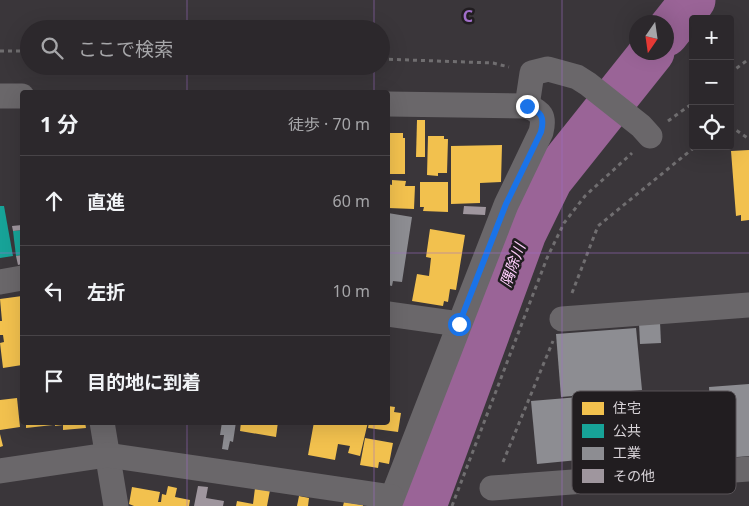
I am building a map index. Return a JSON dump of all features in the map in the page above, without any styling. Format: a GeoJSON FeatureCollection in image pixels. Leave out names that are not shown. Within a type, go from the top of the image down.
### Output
{"type":"FeatureCollection","features":[{"type":"Feature","properties":{"kind":"street"},"geometry":{"type":"LineString","coordinates":[[527,106],[532,73],[548,69],[577,77],[646,131]]}},
{"type":"Feature","properties":{"kind":"street"},"geometry":{"type":"LineString","coordinates":[[0,96],[20,96]]}},
{"type":"Feature","properties":{"kind":"street"},"geometry":{"type":"LineString","coordinates":[[0,471],[107,455],[390,501],[506,204],[544,124],[542,115],[527,106],[390,104]]}},
{"type":"Feature","properties":{"kind":"street"},"geometry":{"type":"LineString","coordinates":[[0,282],[20,278]]}},
{"type":"Feature","properties":{"kind":"street"},"geometry":{"type":"LineString","coordinates":[[562,319],[749,305]]}},
{"type":"Feature","properties":{"kind":"street"},"geometry":{"type":"LineString","coordinates":[[390,314],[459,324]]}},
{"type":"Feature","properties":{"kind":"street"},"geometry":{"type":"LineString","coordinates":[[102,425],[116,506]]}},
{"type":"Feature","properties":{"kind":"street"},"geometry":{"type":"LineString","coordinates":[[736,470],[749,469]]}},
{"type":"Feature","properties":{"kind":"street"},"geometry":{"type":"LineString","coordinates":[[492,488],[572,482]]}},
{"type":"Feature","properties":{"kind":"path"},"geometry":{"type":"LineString","coordinates":[[0,51],[20,52]]}},
{"type":"Feature","properties":{"kind":"path"},"geometry":{"type":"LineString","coordinates":[[390,59],[494,63],[532,73]]}},
{"type":"Feature","properties":{"kind":"path"},"geometry":{"type":"LineString","coordinates":[[734,71],[749,59]]}},
{"type":"Feature","properties":{"kind":"path"},"geometry":{"type":"LineString","coordinates":[[734,129],[749,139]]}},
{"type":"Feature","properties":{"kind":"path"},"geometry":{"type":"LineString","coordinates":[[452,506],[547,258],[564,223],[585,196],[646,131]]}},
{"type":"Feature","properties":{"kind":"path"},"geometry":{"type":"LineString","coordinates":[[492,488],[562,319],[598,226],[691,150]]}},
{"type":"Feature","properties":{"kind":"building: 住宅"},"geometry":{"type":"Polygon","coordinates":[[[417,120],[425,120],[425,157],[416,157],[417,120]]]}},
{"type":"Feature","properties":{"kind":"building: 住宅"},"geometry":{"type":"Polygon","coordinates":[[[390,133],[403,133],[403,138],[405,138],[405,174],[390,174],[390,133]]]}},
{"type":"Feature","properties":{"kind":"building: 住宅"},"geometry":{"type":"Polygon","coordinates":[[[428,136],[444,136],[444,139],[448,139],[447,173],[438,173],[438,176],[427,175],[428,136]]]}},
{"type":"Feature","properties":{"kind":"building: 住宅"},"geometry":{"type":"Polygon","coordinates":[[[502,145],[501,182],[480,183],[480,203],[451,204],[451,146],[502,145]]]}},
{"type":"Feature","properties":{"kind":"building: 住宅"},"geometry":{"type":"Polygon","coordinates":[[[749,150],[749,220],[741,221],[741,215],[736,216],[731,151],[749,150]]]}},
{"type":"Feature","properties":{"kind":"building: 住宅"},"geometry":{"type":"Polygon","coordinates":[[[392,180],[406,181],[405,186],[415,186],[414,209],[390,208],[390,184],[392,185],[392,180]]]}},
{"type":"Feature","properties":{"kind":"building: 住宅"},"geometry":{"type":"Polygon","coordinates":[[[420,182],[448,182],[448,212],[423,211],[424,207],[420,207],[420,182]]]}},
{"type":"Feature","properties":{"kind":"building: 住宅"},"geometry":{"type":"Polygon","coordinates":[[[430,229],[465,235],[456,290],[450,289],[448,302],[444,301],[443,306],[412,301],[417,274],[429,276],[431,258],[426,257],[430,229]]]}},
{"type":"Feature","properties":{"kind":"building: 住宅"},"geometry":{"type":"Polygon","coordinates":[[[20,296],[20,365],[3,368],[0,343],[4,342],[3,335],[0,335],[0,321],[2,321],[0,299],[20,296]]]}},
{"type":"Feature","properties":{"kind":"building: 住宅"},"geometry":{"type":"Polygon","coordinates":[[[17,398],[20,427],[0,430],[0,400],[17,398]]]}},
{"type":"Feature","properties":{"kind":"building: 住宅"},"geometry":{"type":"Polygon","coordinates":[[[390,406],[395,407],[394,412],[401,413],[398,432],[368,428],[368,425],[390,425],[390,406]]]}},
{"type":"Feature","properties":{"kind":"building: 住宅"},"geometry":{"type":"Polygon","coordinates":[[[26,425],[53,425],[26,428],[26,425]]]}},
{"type":"Feature","properties":{"kind":"building: 住宅"},"geometry":{"type":"Polygon","coordinates":[[[63,425],[86,425],[86,428],[63,430],[63,425]]]}},
{"type":"Feature","properties":{"kind":"building: 住宅"},"geometry":{"type":"Polygon","coordinates":[[[241,425],[278,425],[276,437],[240,431],[241,425]]]}},
{"type":"Feature","properties":{"kind":"building: 住宅"},"geometry":{"type":"Polygon","coordinates":[[[313,425],[367,425],[360,456],[348,453],[350,446],[338,444],[335,460],[308,455],[313,425]]]}},
{"type":"Feature","properties":{"kind":"building: 住宅"},"geometry":{"type":"Polygon","coordinates":[[[0,434],[3,446],[0,447],[0,434]]]}},
{"type":"Feature","properties":{"kind":"building: 住宅"},"geometry":{"type":"Polygon","coordinates":[[[365,438],[393,443],[389,464],[379,462],[378,468],[360,465],[365,438]]]}},
{"type":"Feature","properties":{"kind":"building: 住宅"},"geometry":{"type":"Polygon","coordinates":[[[168,486],[177,488],[175,497],[190,500],[189,506],[134,506],[129,504],[132,487],[160,492],[158,502],[161,502],[162,494],[166,495],[168,486]]]}},
{"type":"Feature","properties":{"kind":"building: 住宅"},"geometry":{"type":"Polygon","coordinates":[[[255,488],[270,490],[267,506],[236,506],[237,501],[253,504],[255,488]]]}},
{"type":"Feature","properties":{"kind":"building: 住宅"},"geometry":{"type":"Polygon","coordinates":[[[299,496],[309,498],[308,506],[297,506],[299,496]]]}},
{"type":"Feature","properties":{"kind":"building: 住宅"},"geometry":{"type":"Polygon","coordinates":[[[344,502],[363,505],[363,506],[343,506],[344,502]]]}},
{"type":"Feature","properties":{"kind":"building: 公共"},"geometry":{"type":"Polygon","coordinates":[[[0,206],[4,206],[13,256],[0,258],[0,206]]]}},
{"type":"Feature","properties":{"kind":"building: 公共"},"geometry":{"type":"Polygon","coordinates":[[[20,230],[20,255],[16,256],[13,231],[20,230]]]}},
{"type":"Feature","properties":{"kind":"building: 工業"},"geometry":{"type":"Polygon","coordinates":[[[390,213],[412,217],[402,282],[393,281],[392,286],[390,286],[390,213]]]}},
{"type":"Feature","properties":{"kind":"building: 工業"},"geometry":{"type":"Polygon","coordinates":[[[660,322],[661,343],[640,344],[639,323],[660,322]]]}},
{"type":"Feature","properties":{"kind":"building: 工業"},"geometry":{"type":"Polygon","coordinates":[[[636,328],[642,390],[572,391],[572,396],[561,397],[556,334],[636,328]]]}},
{"type":"Feature","properties":{"kind":"building: 工業"},"geometry":{"type":"Polygon","coordinates":[[[749,384],[749,456],[736,457],[736,391],[709,391],[709,387],[749,384]]]}},
{"type":"Feature","properties":{"kind":"building: 工業"},"geometry":{"type":"Polygon","coordinates":[[[572,398],[572,461],[537,464],[531,401],[572,398]]]}},
{"type":"Feature","properties":{"kind":"building: 工業"},"geometry":{"type":"Polygon","coordinates":[[[222,425],[236,425],[233,442],[230,441],[228,450],[222,449],[224,435],[220,435],[222,425]]]}},
{"type":"Feature","properties":{"kind":"building: その他"},"geometry":{"type":"Polygon","coordinates":[[[464,206],[486,207],[485,215],[463,214],[464,206]]]}},
{"type":"Feature","properties":{"kind":"building: その他"},"geometry":{"type":"Polygon","coordinates":[[[20,225],[20,230],[13,231],[12,226],[20,225]]]}},
{"type":"Feature","properties":{"kind":"building: その他"},"geometry":{"type":"Polygon","coordinates":[[[20,255],[20,264],[18,265],[16,256],[20,255]]]}},
{"type":"Feature","properties":{"kind":"building: その他"},"geometry":{"type":"Polygon","coordinates":[[[198,486],[208,487],[206,498],[224,501],[223,506],[194,506],[198,486]]]}},
{"type":"Feature","properties":{"kind":"waterway","name":"隅除川"},"geometry":{"type":"LineString","coordinates":[[674,24],[693,0]]}},
{"type":"Feature","properties":{"kind":"waterway","name":"隅除川"},"geometry":{"type":"LineString","coordinates":[[424,506],[524,233],[550,180],[646,60]]}},
{"type":"Feature","properties":{"kind":"route"},"geometry":{"type":"LineString","coordinates":[[459,324],[506,204],[544,124],[542,115],[527,106]]}}]}
